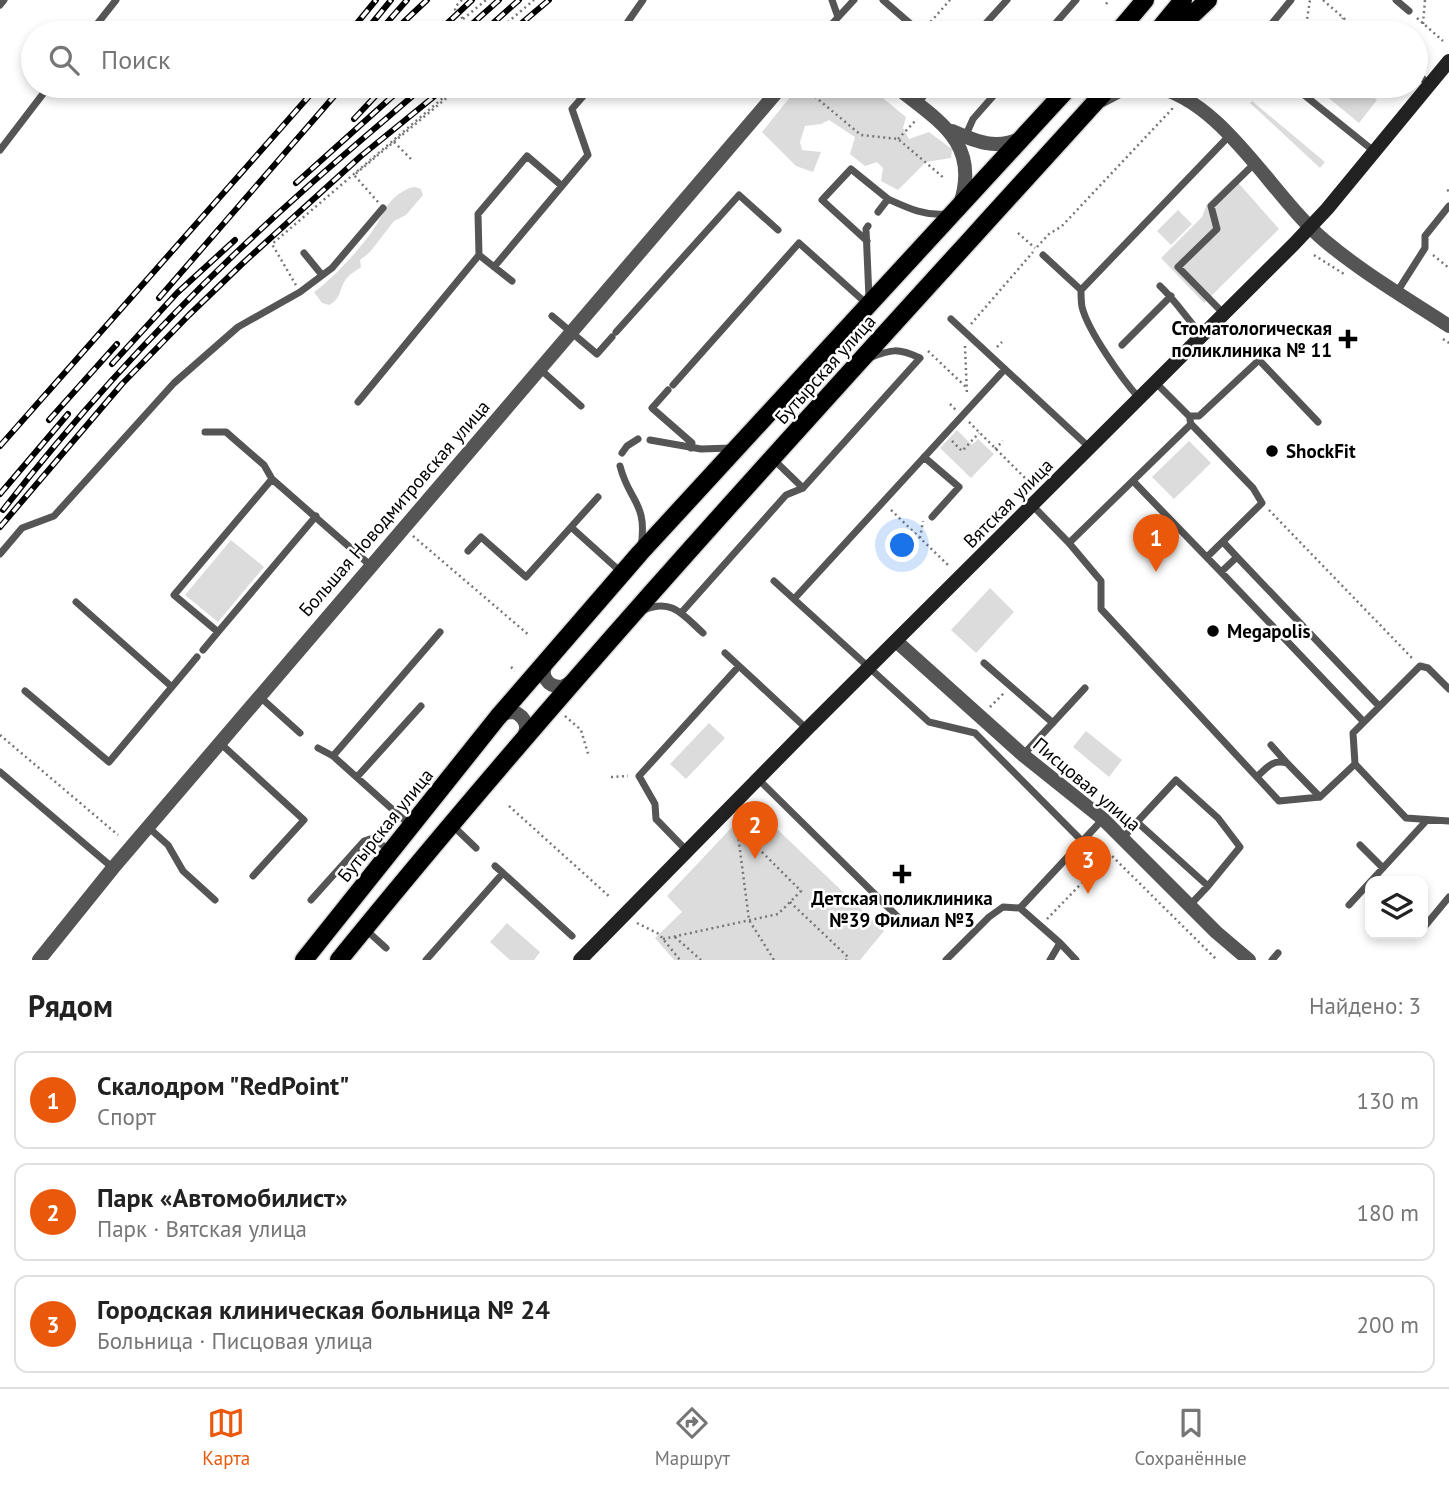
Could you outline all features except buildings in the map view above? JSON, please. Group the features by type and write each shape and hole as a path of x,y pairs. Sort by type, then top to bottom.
{"main road":[{"path":"1118,21 1129,0"},
{"path":"1127,21 1145,0"},
{"path":"1166,21 1183,0"},
{"path":"1190,21 1208,0"},
{"name":"Бутырская улица","path":"304,960 498,717 622,573 1059,98"},
{"name":"Бутырская улица","path":"339,960 450,824 572,682 1100,98"}],"street":[{"path":"1189,21 1201,0"},
{"name":"Вятская улица","path":"1428,87 1449,61"},
{"name":"Большая Новодмитровская улица","path":"39,960 113,868 370,565 772,98"},
{"path":"910,98 949,129 979,143 1011,143 1023,137"},
{"path":"1094,104 1106,98"},
{"path":"1191,98 1325,241 1449,327"},
{"name":"Вятская улица","path":"580,960 758,778 1091,449 1310,227 1419,98"},
{"path":"949,129 959,143 966,170 965,188 956,211"},
{"name":"Писцовая улица","path":"896,641 1023,755 1103,819 1244,959"},
{"path":"547,660 543,670 551,685 562,687 572,682"},
{"path":"498,717 508,712 519,714 527,729 523,739"}],"lane":[{"path":"0,5 4,0"},
{"path":"99,21 116,0"},
{"path":"628,21 643,0"},
{"path":"832,0 838,17"},
{"path":"834,21 854,0"},
{"path":"883,0 907,21"},
{"path":"989,21 1007,0"},
{"path":"1058,21 1076,0"},
{"path":"1274,21 1291,0"},
{"path":"1396,0 1409,11"},
{"path":"0,150 40,98"},
{"path":"494,267 588,155 572,109 582,98"},
{"path":"921,107 925,98"},
{"path":"965,137 973,119 991,98"},
{"path":"1308,98 1375,152"},
{"path":"1140,398 1129,386 1088,323 1081,305 1081,290 1229,136"},
{"path":"358,402 479,255 478,214 527,156 562,186"},
{"path":"1224,314 1178,267 1217,229 1211,206 1254,164"},
{"path":"867,241 822,200 851,169 888,198 931,216 956,211"},
{"path":"552,316 597,354 739,195 778,230"},
{"path":"878,212 888,198"},
{"path":"1397,292 1425,248 1425,236 1449,206"},
{"path":"0,554 22,528 54,516 174,383 238,327 300,292 332,268 383,208"},
{"path":"868,226 868,304"},
{"path":"691,447 692,443 652,408 799,243 868,304"},
{"path":"304,253 322,275"},
{"path":"479,255 512,282"},
{"path":"1043,255 1081,290"},
{"path":"1160,286 1178,304 1187,320 1203,335"},
{"path":"1122,345 1171,296"},
{"path":"951,319 1091,449"},
{"path":"681,613 741,551 786,495 803,488 920,358 901,350 887,351 859,363"},
{"path":"1069,543 1133,481 1190,420 1199,416 1259,360 1318,422"},
{"path":"540,369 581,406"},
{"path":"794,599 1005,369"},
{"path":"1156,383 1253,488 1262,503 1207,557"},
{"path":"205,432 226,432 264,465 272,479 370,565"},
{"path":"622,453 638,439"},
{"path":"650,440 691,447 739,447"},
{"path":"924,457 959,487 932,517"},
{"path":"772,458 803,488"},
{"path":"620,466 623,478 642,510 644,529 640,553"},
{"path":"218,632 174,595 272,479"},
{"path":"1133,481 1363,721"},
{"path":"468,551 481,537 526,577 598,497"},
{"path":"1033,506 1101,580 1101,609 1279,800 1320,797 1355,764"},
{"path":"25,691 108,762 316,516"},
{"path":"571,527 622,573"},
{"path":"1223,542 1379,706"},
{"path":"1221,572 1237,557"},
{"path":"774,581 929,722 975,733 1083,842"},
{"path":"76,603 172,687"},
{"path":"630,617 654,606 664,605 681,613 703,633"},
{"path":"333,756 440,632"},
{"path":"725,653 807,729"},
{"path":"984,663 1053,723"},
{"path":"687,851 656,819 656,804 639,776 739,666"},
{"path":"1449,689 1428,668 1420,666 1353,733 1355,764 1406,818 1449,821"},
{"path":"1023,755 1085,688"},
{"path":"259,696 300,733"},
{"path":"357,777 421,706"},
{"path":"219,743 304,820 253,876"},
{"path":"1271,745 1320,797"},
{"path":"318,748 333,756 411,826"},
{"path":"1259,775 1270,764 1280,761 1287,763"},
{"path":"0,772 113,868"},
{"path":"758,778 905,925"},
{"path":"1123,838 1176,780 1218,818 1240,847 1190,906"},
{"path":"1020,908 1103,819"},
{"path":"1349,905 1427,820"},
{"path":"1137,822 1208,886"},
{"path":"450,824 476,848"},
{"path":"148,827 168,845 183,871 215,900"},
{"path":"311,900 364,841 373,838 391,852"},
{"path":"1360,845 1383,867"},
{"path":"495,866 572,936"},
{"path":"426,960 503,873"},
{"path":"1428,922 1449,897"},
{"path":"946,960 989,917 1003,908 1020,908 1076,960"},
{"path":"364,928 386,948"},
{"path":"1050,960 1060,943"}],"path":[{"path":"462,0 455,10 463,19 486,0"},
{"path":"509,21 534,0"},
{"path":"932,21 950,0"},
{"path":"1307,21 1310,0"},
{"path":"1323,0 1347,21"},
{"path":"1423,21 1425,0"},
{"path":"1409,11 1420,21"},
{"path":"1428,28 1443,41"},
{"path":"383,208 354,175 445,98"},
{"path":"300,292 272,244 445,98"},
{"path":"816,98 861,135 898,139 944,178"},
{"path":"968,409 965,331 1049,234 1062,226 1172,109 1172,101 1175,98"},
{"path":"898,139 921,107"},
{"path":"394,142 413,161"},
{"path":"1018,233 1043,255"},
{"path":"1425,248 1449,268"},
{"path":"925,348 966,387"},
{"path":"950,404 1031,484"},
{"path":"949,439 962,451 979,433"},
{"path":"995,449 1003,441"},
{"path":"882,502 948,565"},
{"path":"1262,503 1420,666"},
{"path":"920,538 923,518 932,517"},
{"path":"409,533 530,636"},
{"path":"511,667 515,671"},
{"path":"985,712 1010,686"},
{"path":"565,716 581,730 589,757"},
{"path":"0,735 118,835"},
{"path":"611,777 639,776"},
{"path":"509,806 611,898"},
{"path":"663,939 675,937 749,920 778,914 801,891 736,825 749,920 774,960"},
{"path":"1039,926 1110,854 1216,960"},
{"path":"790,902 848,957 846,960"},
{"path":"637,923 659,934 680,960"},
{"path":"675,937 701,960"}],"shaded area":[{"path":"789,98 883,98 906,117 903,128 909,139 929,132 952,149 951,158 926,162 898,190 881,181 883,168 877,162 865,166 850,154 855,137 829,120 805,126 800,142 802,150 821,152 813,172 796,166 762,132"},
{"path":"1329,98 1377,100 1359,123"},
{"path":"1252,101 1325,162 1320,168 1250,103"},
{"path":"1234,178 1279,229 1204,303 1161,258 1202,217 1207,204"},
{"path":"415,187 421,189 423,195 406,215 394,221 370,252 360,260 361,267 344,281 336,300 329,305 322,303 314,292 357,251 392,200"},
{"path":"1178,210 1192,224 1171,245 1157,231"},
{"path":"957,430 972,445 978,439 994,454 971,478 940,448"},
{"path":"1189,441 1211,463 1174,499 1152,477"},
{"path":"231,540 264,567 218,622 185,595"},
{"path":"990,588 1014,612 976,653 951,630"},
{"path":"709,723 725,738 686,779 670,764"},
{"path":"1086,731 1122,760 1109,777 1073,747"},
{"path":"750,808 756,809 884,931 860,960 674,960 655,938 682,912 667,896"},
{"path":"507,923 540,952 534,960 510,960 490,942"}],"railway":[{"path":"359,21 376,0"},
{"path":"374,21 391,0"},
{"path":"389,21 407,0"},
{"path":"405,21 427,0"},
{"path":"450,21 472,0"},
{"path":"475,21 499,0"},
{"path":"495,21 519,0"},
{"path":"524,21 549,0"},
{"path":"0,446 307,98"},
{"path":"159,298 333,98"},
{"path":"354,119 374,98"},
{"path":"296,183 391,98"},
{"path":"3,510 109,384 184,304 263,227 410,98"},
{"path":"0,527 122,384 189,315 361,156 432,98"},
{"path":"112,364 177,293 235,240"},
{"path":"49,420 117,344"},
{"path":"0,494 68,414"}],"place":[{"name":"Стоматологическая поликлиника № 11","path":"1348,339"},
{"name":"ShockFit","path":"1272,451"},
{"name":"Скалодром \"RedPoint\"","path":"1156,572"},
{"name":"Megapolis","path":"1213,631"},
{"name":"Парк «Автомобилист»","path":"755,859"},
{"name":"Детская поликлиника №39 Филиал №3","path":"902,874"},
{"name":"Городская клиническая больница № 24","path":"1088,894"}]}
